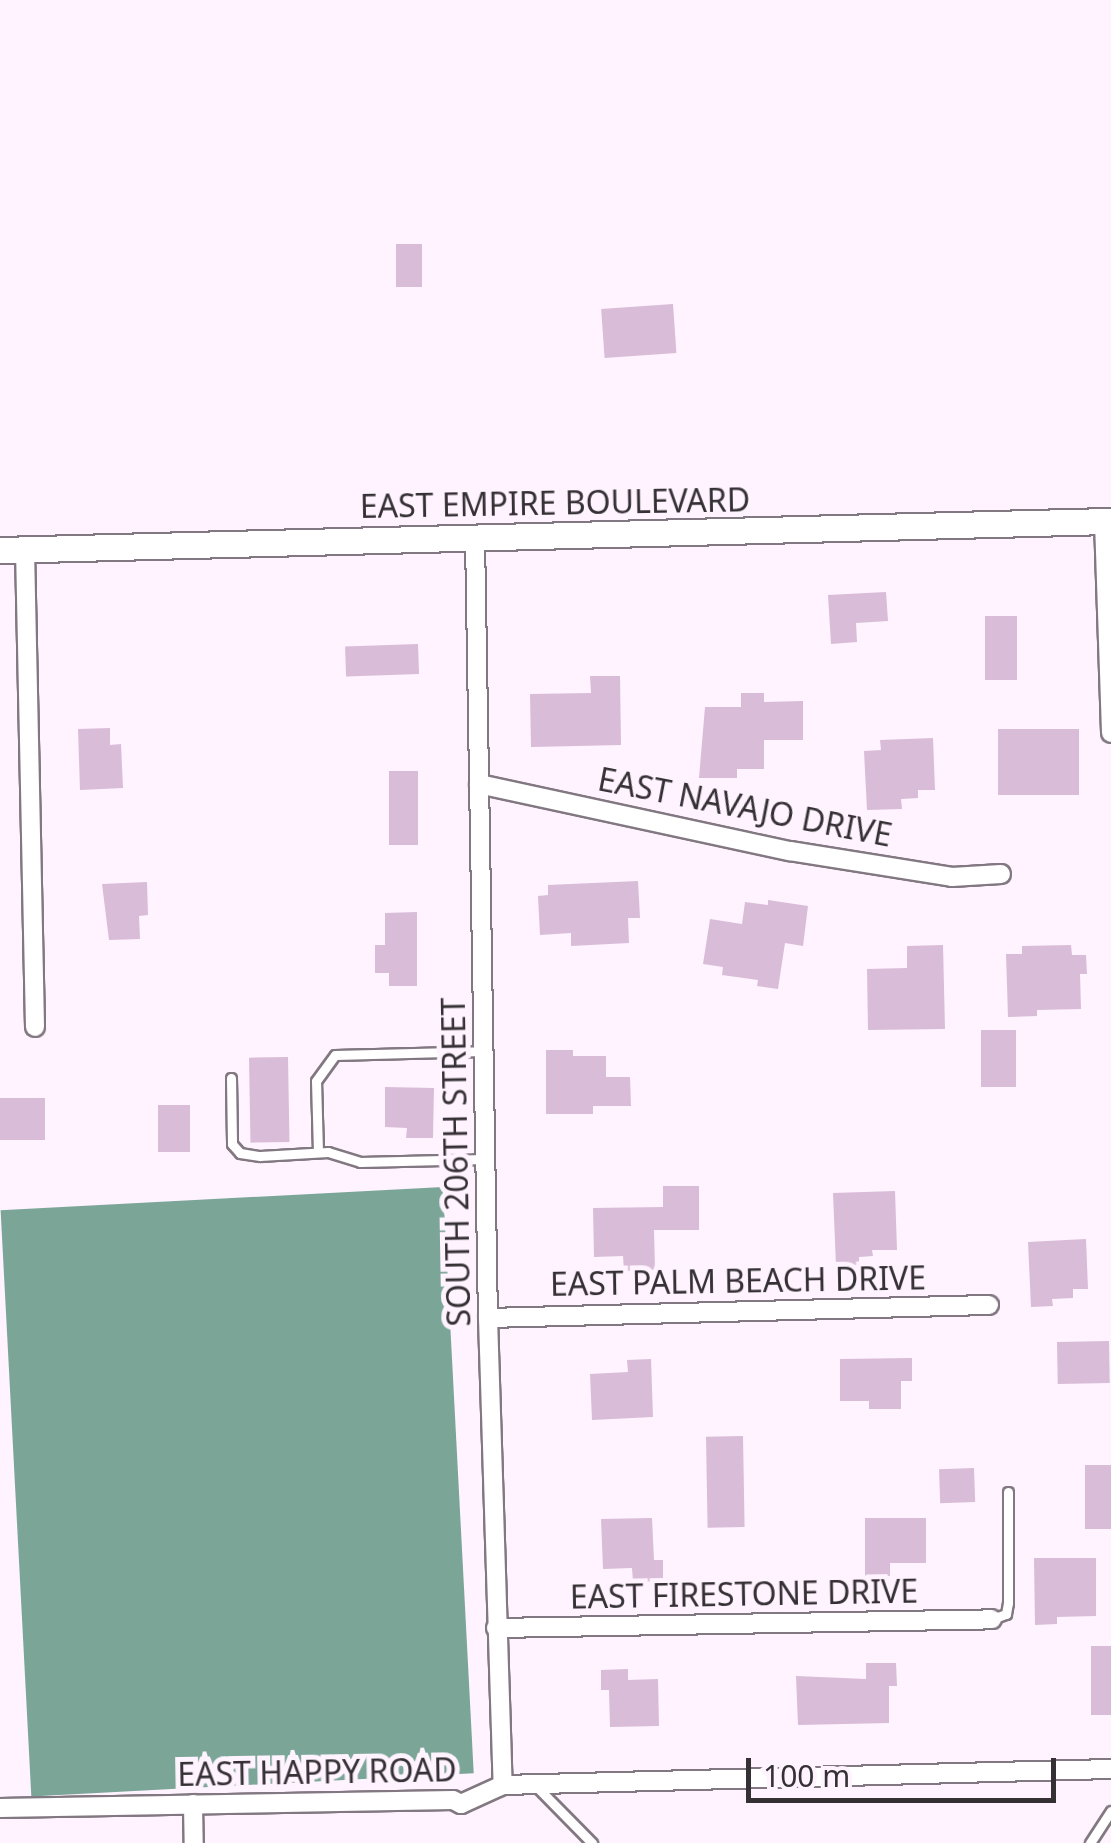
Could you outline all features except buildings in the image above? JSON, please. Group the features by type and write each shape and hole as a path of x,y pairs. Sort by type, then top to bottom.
{"main road":[{"name":"EAST EMPIRE BOULEVARD","path":"12,550 1108,521"}],"street":[{"path":"1108,521 1111,734"},
{"name":"SOUTH 206TH STREET","path":"475,537 488,1318 503,1784"},
{"path":"12,550 35,1026"},
{"name":"EAST NAVAJO DRIVE","path":"480,784 790,850 952,876 1001,874"},
{"name":"EAST PALM BEACH DRIVE","path":"488,1318 989,1306"},
{"name":"EAST FIRESTONE DRIVE","path":"496,1628 992,1619"},
{"name":"EAST HAPPY ROAD","path":"0,1808 462,1804 503,1784 1111,1770"},
{"path":"192,1804 194,1843"}],"lane":[{"path":"318,1152 316,1081 335,1055 484,1051"},
{"path":"231,1078 232,1144 240,1152 260,1156 318,1152 360,1162 485,1159"},
{"path":"992,1619 1006,1614 1008,1603 1008,1492"},
{"path":"534,1784 592,1843"},
{"path":"1090,1843 1111,1811"}],"shaded area":[{"path":"443,1187 474,1773 31,1796 1,1210"}]}
